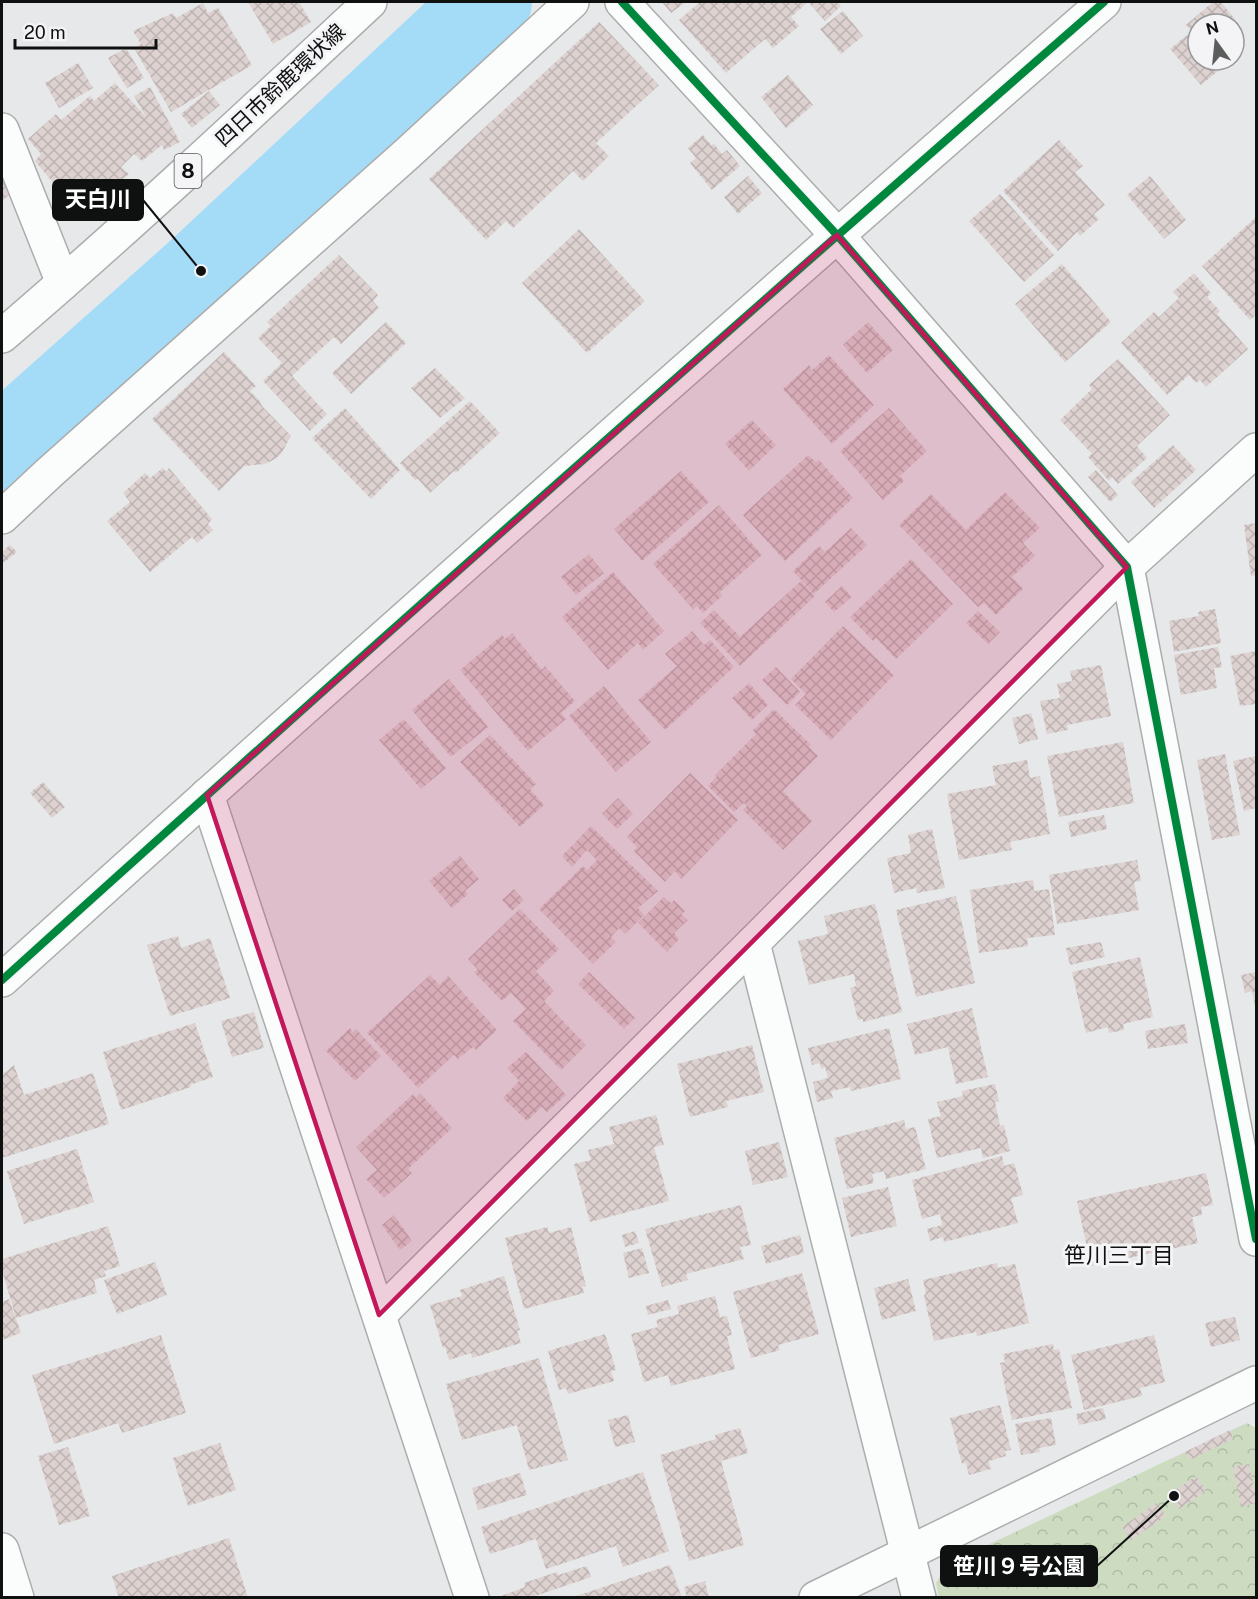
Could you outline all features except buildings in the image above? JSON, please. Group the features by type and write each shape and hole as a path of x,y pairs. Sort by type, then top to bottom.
{"street":[{"name":"四日市鈴鹿環状線","path":"2,336 220,142 370,2"},
{"path":"2,517 408,153 572,2"},
{"path":"622,2 837,235 1127,567 1257,1239"},
{"path":"2,980 837,235 1104,2"},
{"path":"2,130 63,283"},
{"path":"379,1315 1127,567 1257,450"},
{"path":"207,795 472,1598"},
{"path":"753,943 919,1598"},
{"path":"816,1598 1257,1383"},
{"path":"2,1550 17,1598"}],"highlighted area":[{"path":"837,235 1127,567 379,1315 207,795"}],"green space":[{"path":"1247,1423 1256,1428 1256,1597 939,1598 936,1583 947,1564"}],"waterway":[{"path":"2,448 201,271 489,2"}],"cycle path":[{"path":"622,2 837,235 1127,567 1256,1239"},
{"path":"2,980 551,489 1104,2"}],"place":[{"name":"天白川","path":"201,271"},
{"name":"笹川９号公園","path":"1174,1496"}],"district":[{"name":"笹川三丁目","path":"1119,1255"}]}
